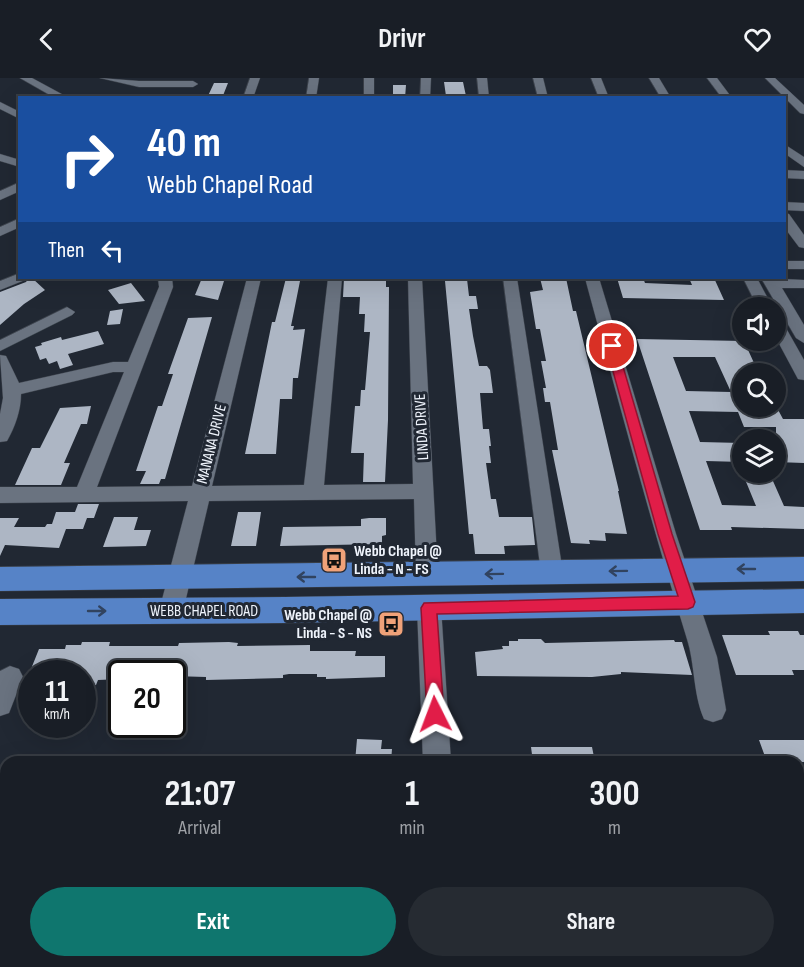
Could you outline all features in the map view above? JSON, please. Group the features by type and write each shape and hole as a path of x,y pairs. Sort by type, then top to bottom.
{"main road":[{"name":"WEBB CHAPEL ROAD","path":"0,579 427,576 804,569"},
{"path":"427,576 429,608"},
{"name":"WEBB CHAPEL ROAD","path":"0,612 429,608 804,601"}],"street":[{"path":"25,78 60,96"},
{"path":"105,78 195,81 188,96"},
{"path":"249,96 255,78"},
{"path":"311,96 314,78"},
{"path":"369,78 369,96"},
{"path":"425,96 426,78"},
{"path":"482,78 484,96"},
{"path":"538,78 542,96"},
{"path":"596,78 603,96"},
{"path":"654,78 665,96"},
{"path":"712,78 726,96"},
{"path":"770,78 804,111"},
{"path":"138,96 148,81"},
{"path":"0,105 18,115"},
{"path":"786,149 804,163"},
{"path":"0,157 18,163"},
{"path":"786,174 804,174"},
{"path":"0,196 18,187"},
{"path":"786,206 804,207"},
{"path":"786,220 804,243"},
{"path":"0,232 18,223"},
{"path":"786,243 804,243"},
{"path":"786,265 804,265"},
{"path":"0,286 18,279"},
{"path":"84,495 166,287 165,279"},
{"name":"MANANA DRIVE","path":"171,611 254,279"},
{"path":"313,492 335,279"},
{"name":"LINDA DRIVE","path":"415,279 427,576"},
{"path":"510,279 552,573"},
{"path":"592,279 677,570 705,657 713,710"},
{"path":"751,279 760,297"},
{"path":"770,281 804,284"},
{"path":"770,281 804,338"},
{"path":"0,346 67,312"},
{"path":"786,342 804,375"},
{"path":"0,360 10,375 13,390 8,418 0,436"},
{"path":"13,390 113,367 135,367"},
{"path":"0,495 425,491"},
{"path":"429,608 436,756"},
{"path":"0,704 10,678"}],"building":[{"path":"444,82 463,82 466,96 446,96"},
{"path":"214,83 228,83 223,96 208,96"},
{"path":"393,85 406,85 405,96 393,96"},
{"path":"28,279 33,279 45,290 24,304 0,325 0,292"},
{"path":"202,279 224,281 218,300 195,295"},
{"path":"286,279 298,279 300,281 291,326 294,326 293,330 305,329 298,378 293,378 292,399 280,399 276,454 245,454 272,322 275,322"},
{"path":"344,279 386,280 386,287 389,287 385,482 363,482 364,453 351,453 355,406 360,406 361,390 365,390 370,332 364,332 365,314 359,314 360,297 343,297"},
{"path":"467,279 469,296 476,296 478,309 469,309 473,336 479,366 487,366 490,370 493,393 480,393 483,429 489,429 491,446 489,446 491,463 486,463 491,499 496,499 499,517 532,517 535,545 504,546 505,554 475,554 473,534 469,534 445,281"},
{"path":"540,279 566,279 573,311 576,311 627,534 605,533 606,541 589,540 590,544 571,543 552,450 558,450 550,402 545,402 543,388 546,388 541,361 546,361 540,329 536,329 530,292 543,290"},
{"path":"617,279 643,279 645,283 692,285 689,279 714,279 724,300 623,298"},
{"path":"131,283 145,301 119,304 108,290"},
{"path":"123,309 120,324 107,325 110,311"},
{"path":"212,317 165,479 161,479 159,484 140,484 146,471 136,471 158,406 162,406 172,377 173,374 168,374 188,318"},
{"path":"98,331 104,344 68,354 73,365 60,369 57,361 49,364 46,358 40,360 35,347 61,337 62,340"},
{"path":"637,339 732,341 732,351 749,351 754,363 732,363 732,412 689,411 700,442 732,443 732,462 706,461 722,505 756,506 747,483 774,483 784,506 804,507 804,529 731,527 732,530 700,530","holes":["673,357 715,357 731,392 686,391"]},
{"path":"91,406 87,424 81,424 64,463 70,463 61,485 15,485 32,448 40,448 60,408"},
{"path":"740,417 804,419 804,463 786,462 786,429 744,427"},
{"path":"78,504 99,504 94,518 87,518 83,529 66,529 59,548 5,545 0,556 0,518 19,518 14,527 45,527 47,524 52,524 56,512 75,512"},
{"path":"238,512 261,512 256,546 231,546"},
{"path":"114,517 138,517 134,530 151,530 146,546 103,547"},
{"path":"386,518 386,535 382,536 382,544 280,546 283,527 361,526 361,519"},
{"path":"768,631 798,631 800,635 804,635 804,670 792,670 794,675 736,675 722,635 770,635"},
{"path":"518,639 541,639 545,643 674,640 682,642 692,675 621,672 621,674 592,677 477,676 475,652 503,649 502,646 509,646 509,641 518,641"},
{"path":"82,642 110,642 109,646 178,646 179,643 229,642 238,643 237,646 310,645 310,651 356,651 355,656 385,656 385,677 326,679 326,677 317,677 317,674 289,674 283,675 283,678 206,680 206,677 186,676 186,660 108,660 108,680 98,680 96,685 96,660 35,660 39,649 65,649 66,645 81,645"},
{"path":"357,739 382,740 381,749 392,749 391,756 356,756"},
{"path":"759,740 804,740 804,756 765,756"},
{"path":"531,747 592,747 594,756 532,756"}],"place":[{"name":"Webb Chapel @ Linda - N - FS","path":"334,560"},
{"name":"Webb Chapel @ Linda - S - NS","path":"391,624"}],"route":[{"path":"435,714 429,608 688,602 665,534 612,346"}]}
